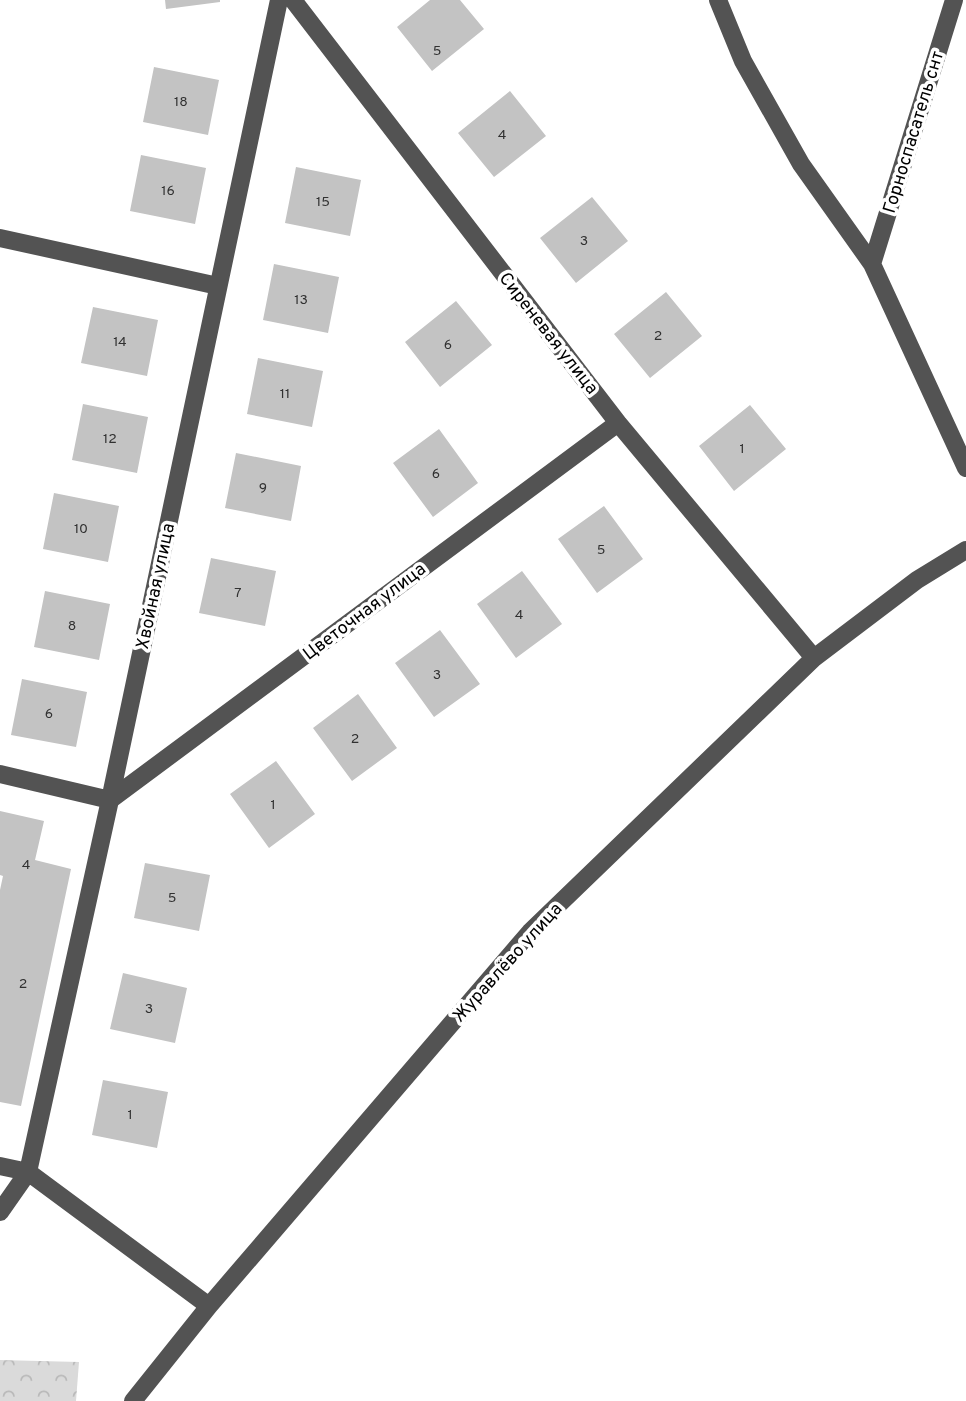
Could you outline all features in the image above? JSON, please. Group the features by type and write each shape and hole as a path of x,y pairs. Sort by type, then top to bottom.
{"street":[{"name":"Хвойная улица","path":"28,1172 110,800 279,0"},
{"name":"Сиреневая улица","path":"293,0 618,423 814,658"},
{"path":"718,0 743,61 801,164 872,264 966,468"},
{"name":"Горноспасатель снт","path":"872,264 954,0"},
{"path":"0,238 218,286"},
{"name":"Цветочная улица","path":"110,800 618,423"},
{"name":"Журавлёво улица","path":"133,1401 209,1306 530,932 814,658 917,580 966,550"},
{"path":"0,774 110,800"},
{"path":"0,1166 28,1172 209,1306"},
{"path":"0,1212 28,1172"}],"green space":[{"path":"0,1360 79,1362 76,1401 0,1401"}],"building":[{"path":"165,0 220,0 220,2 166,9"},
{"path":"430,0 460,0 484,29 432,71 397,27"},
{"path":"154,67 219,80 208,135 143,122"},
{"path":"510,91 546,136 494,177 458,133"},
{"path":"141,155 206,168 195,224 130,211"},
{"path":"296,167 361,180 350,236 285,223"},
{"path":"592,197 628,241 576,283 540,238"},
{"path":"274,264 339,277 328,333 263,320"},
{"path":"666,292 702,336 650,378 614,334"},
{"path":"456,301 492,345 440,387 405,342"},
{"path":"93,307 158,320 147,376 81,363"},
{"path":"258,358 323,371 312,427 247,414"},
{"path":"83,404 148,417 137,473 72,460"},
{"path":"750,405 786,449 734,491 699,446"},
{"path":"439,429 478,483 433,517 393,463"},
{"path":"236,453 301,466 291,521 225,508"},
{"path":"54,493 119,506 108,562 43,549"},
{"path":"604,506 643,559 597,593 558,539"},
{"path":"211,558 276,571 265,626 199,613"},
{"path":"522,571 562,624 516,658 477,604"},
{"path":"45,591 110,604 99,660 34,647"},
{"path":"440,630 480,684 434,717 395,663"},
{"path":"22,679 87,692 76,747 11,735"},
{"path":"358,694 397,748 352,781 313,728"},
{"path":"276,761 315,814 269,848 230,794"},
{"path":"0,811 44,821 35,860 71,869 21,1106 0,1102 0,890 3,876 0,875"},
{"path":"145,863 210,875 199,931 134,918"},
{"path":"123,973 187,988 175,1043 110,1029"},
{"path":"103,1080 168,1092 157,1148 92,1135"}]}
